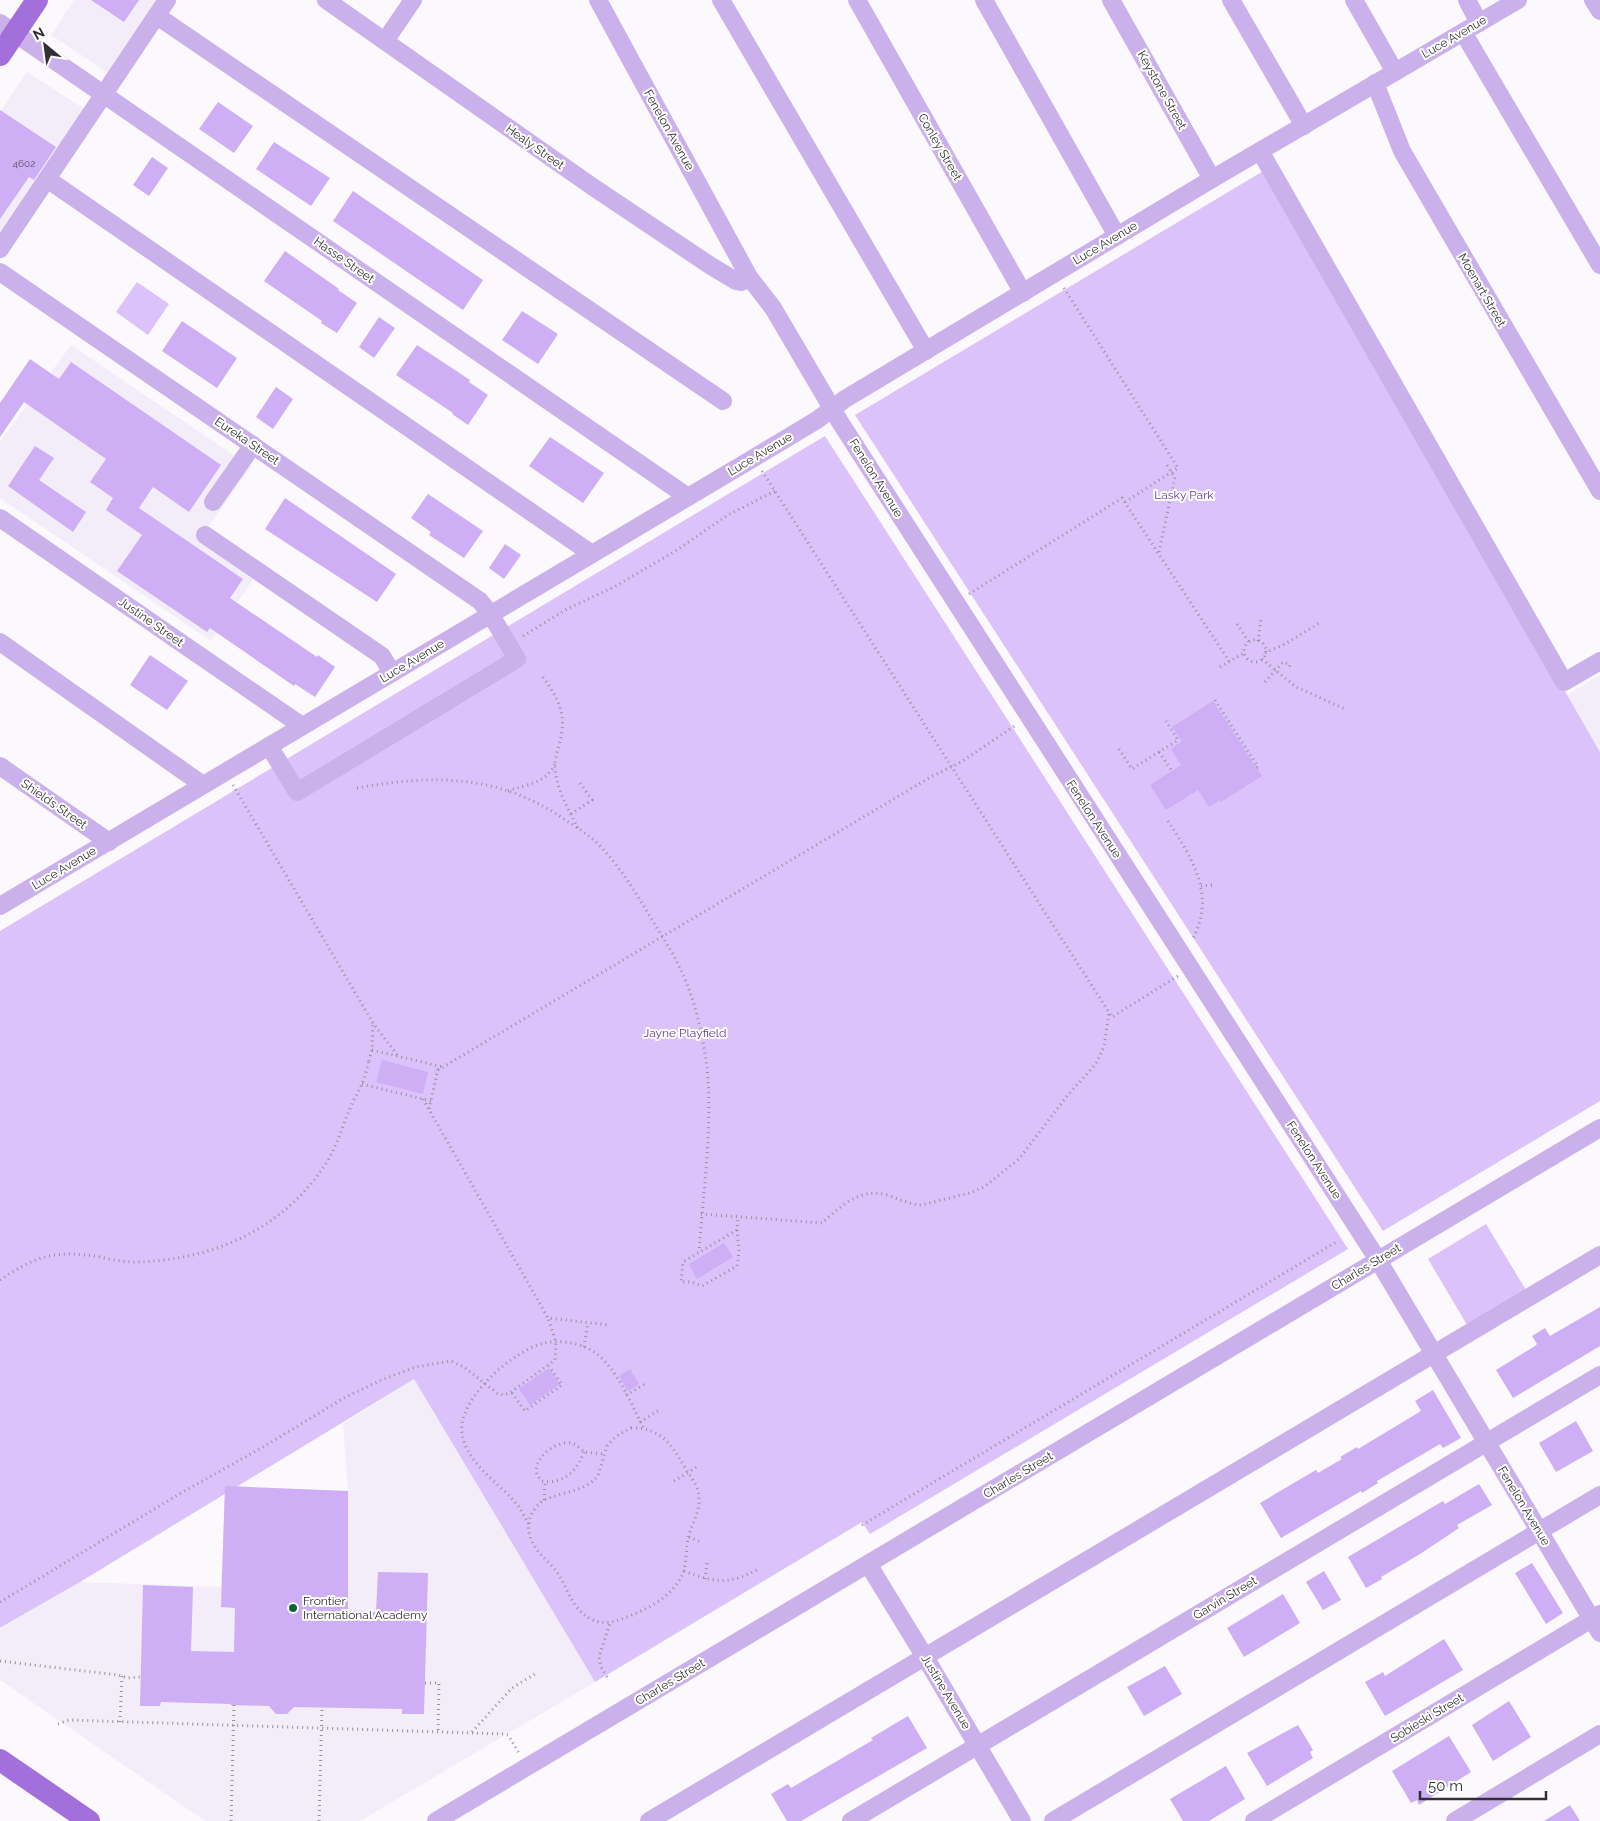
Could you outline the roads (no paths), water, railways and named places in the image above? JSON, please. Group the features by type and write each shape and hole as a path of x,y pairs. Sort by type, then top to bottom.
{"main road":[{"path":"0,55 7,28 37,0"},
{"path":"0,1760 89,1821"}],"street":[{"path":"0,249 167,0"},
{"name":"Healy Street","path":"326,0 593,187 722,274 739,282 750,277"},
{"path":"385,41 413,0"},
{"name":"Fenelon Avenue","path":"598,0 750,277 773,308 832,409 1378,1260 1540,1531 1597,1622"},
{"path":"721,0 926,351"},
{"name":"Conley Street","path":"857,0 1023,293"},
{"path":"984,0 1117,236"},
{"name":"Keystone Street","path":"1111,0 1212,179"},
{"path":"1232,0 1304,126"},
{"path":"1354,0 1396,72"},
{"path":"1467,0 1480,23"},
{"name":"Luce Avenue","path":"4,899 109,842 817,420 926,351 1212,179 1518,0"},
{"path":"1593,0 1600,12"},
{"path":"157,16 723,401"},
{"name":"Hasse Street","path":"7,28 688,497"},
{"path":"1463,32 1600,265"},
{"name":"Moenart Street","path":"1375,83 1402,151 1600,491"},
{"path":"1260,152 1564,682 1600,661"},
{"path":"47,179 592,554"},
{"name":"Eureka Street","path":"0,272 480,601 517,659 298,792 269,746"},
{"path":"213,502 252,445"},
{"name":"Justine Street","path":"0,518 302,726"},
{"path":"205,535 382,656 392,673"},
{"path":"0,642 203,785"},
{"name":"Shields Street","path":"0,766 109,842"},
{"name":"Charles Street","path":"436,1821 1600,1128"},
{"path":"649,1821 1600,1255"},
{"name":"Garvin Street","path":"850,1821 1600,1375"},
{"path":"1053,1821 1600,1495"},
{"name":"Justine Avenue","path":"868,1564 1022,1821"},
{"name":"Sobieski Street","path":"1254,1821 1597,1622"},
{"path":"1455,1821 1600,1734"}],"place":[{"name":"Frontier International Academy","path":"293,1608"}],"park label":[{"name":"Lasky Park","path":"1184,495"},
{"name":"Jayne Playfield","path":"685,1033"}]}
